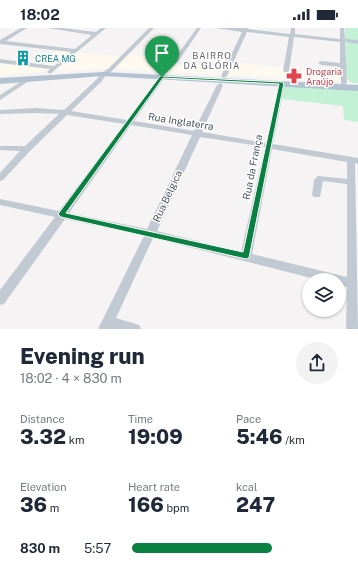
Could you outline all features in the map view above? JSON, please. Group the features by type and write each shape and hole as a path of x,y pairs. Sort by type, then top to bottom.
{"main road":[{"path":"0,77 53,70 358,83"},
{"path":"0,81 32,77 110,73 358,88"}],"street":[{"path":"0,42 25,28"},
{"path":"50,28 97,34"},
{"path":"0,61 53,70 104,28"},
{"path":"0,178 27,149 100,80 110,73 152,28"},
{"path":"176,62 199,28"},
{"path":"218,28 245,29 358,42"},
{"path":"286,71 293,28"},
{"path":"342,28 344,83"},
{"name":"Rua Bélgica","path":"106,326 245,29"},
{"path":"0,42 76,51"},
{"path":"320,63 343,65"},
{"path":"0,98 32,77"},
{"path":"0,300 162,77"},
{"name":"Rua da França","path":"246,256 282,83"},
{"name":"Rua Inglaterra","path":"0,112 27,109 128,122 354,160"},
{"path":"0,148 27,149"},
{"path":"353,329 355,284 351,182 354,160"},
{"path":"317,195 319,180 321,178 351,182"},
{"path":"0,202 150,233 355,284"},
{"path":"106,326 134,329"}],"shaded area":[{"path":"61,48 79,50 77,52 125,57 128,54 177,60 175,64 229,68 232,62 340,74 342,82 113,69 50,71 0,76 0,60 36,64"}],"green space":[{"path":"345,28 358,28 358,83 352,83 346,77"},
{"path":"285,85 358,90 358,122 344,120 343,106 282,99"}],"place":[{"name":"CREA MG","path":"23,58"},
{"name":"Drogaria Araújo","path":"294,76"}],"district":[{"name":"BAIRRO DA GLÓRIA","path":"212,60"}],"route":[{"path":"162,77 282,83 246,256 61,214 162,77"}]}
